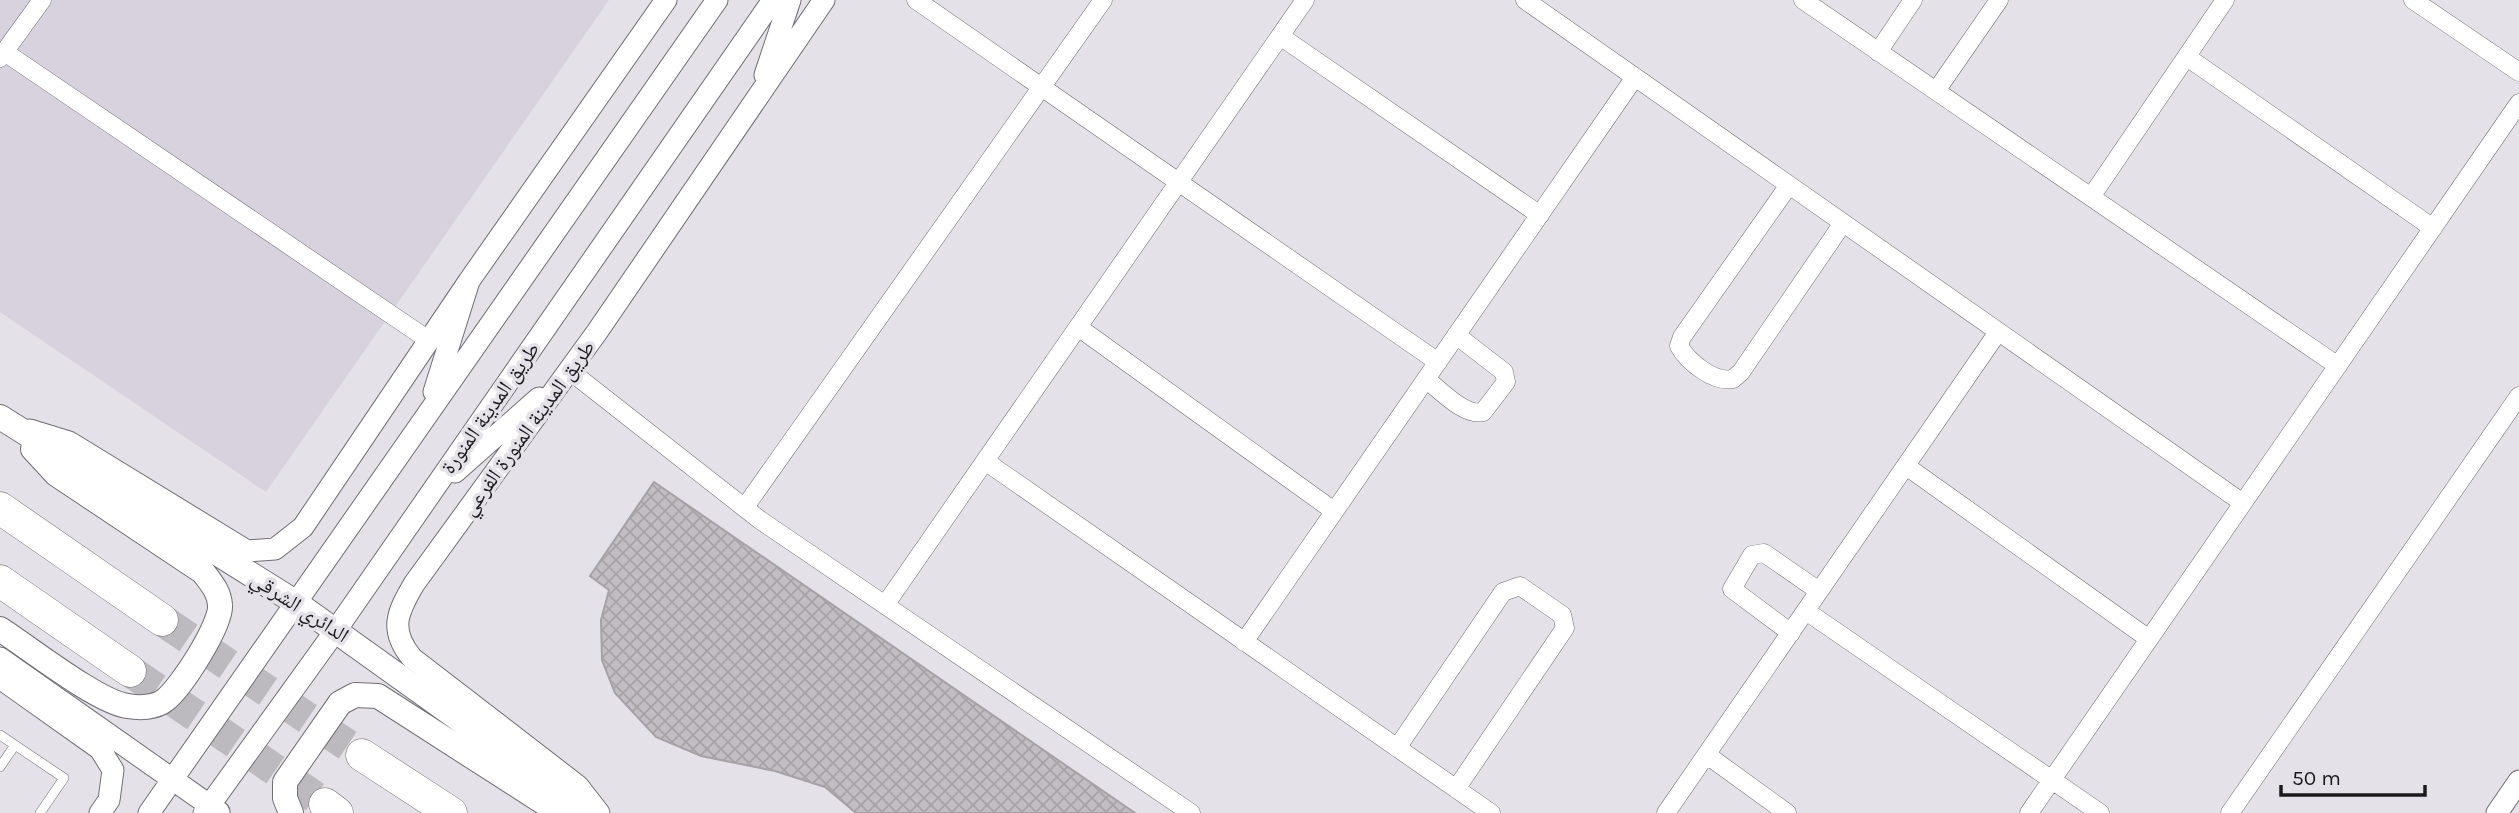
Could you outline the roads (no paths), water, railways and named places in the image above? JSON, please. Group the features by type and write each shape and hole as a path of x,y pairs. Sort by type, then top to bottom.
{"highway":[{"path":"0,508 162,620"},
{"path":"0,581 130,671"},
{"path":"362,755 451,813"}],"main road":[{"name":"الدائري الشرقي","path":"5,421 295,602 590,813"},
{"path":"0,629 98,693 125,706 147,707 165,700 214,634 220,607 217,590 203,572 56,474 5,421"},
{"path":"291,813 285,798 285,782 340,703 355,695 378,696 559,813"}],"street":[{"path":"42,0 3,56 428,339"},
{"path":"149,813 717,0"},
{"name":"طريق المدينة المنورة","path":"211,811 773,0"},
{"path":"755,104 790,0"},
{"name":"طريق المدينة المنورة الفرعي","path":"599,813 578,786 412,658 400,643 396,628 414,584 570,371 824,0"},
{"path":"916,0 1438,362"},
{"path":"745,507 1103,0"},
{"path":"885,605 1305,0"},
{"path":"1525,0 2243,503"},
{"path":"1803,0 2337,366"},
{"path":"1878,52 1913,0"},
{"path":"1936,91 1998,0"},
{"path":"2091,197 2225,0"},
{"path":"2413,0 2519,72"},
{"path":"5,421 69,442 247,551 275,549 303,527 428,339 666,3"},
{"path":"1280,36 1540,215"},
{"path":"2187,57 2433,228"},
{"path":"1244,642 1635,77"},
{"path":"2029,813 2519,103"},
{"path":"1789,185 1682,337 1679,346 1684,355 1716,378 1733,379 1741,372 1843,223"},
{"path":"428,414 469,281"},
{"path":"1078,327 1334,511"},
{"path":"1666,813 1998,332"},
{"path":"1426,379 1468,410 1478,414 1483,412 1506,382 1504,372 1456,335"},
{"path":"430,494 570,371 745,507 1191,813"},
{"path":"2230,813 2519,396"},
{"path":"985,461 1491,813"},
{"path":"1906,466 2150,639"},
{"path":"1791,633 1732,589 1752,555 1764,553 1819,591"},
{"path":"1397,748 1503,592 1520,586 1562,615 1565,628 1456,789"},
{"path":"1806,611 2100,813"},
{"path":"0,658 211,811"},
{"path":"0,678 100,749 113,771 109,800 100,813"},
{"path":"1707,755 1787,813"},
{"path":"2497,813 2519,781"}],"lane":[{"path":"0,735 64,778 40,813"},
{"path":"0,767 15,745"}],"tunnel":[{"path":"162,620 362,755"},
{"path":"130,671 325,804"}]}
